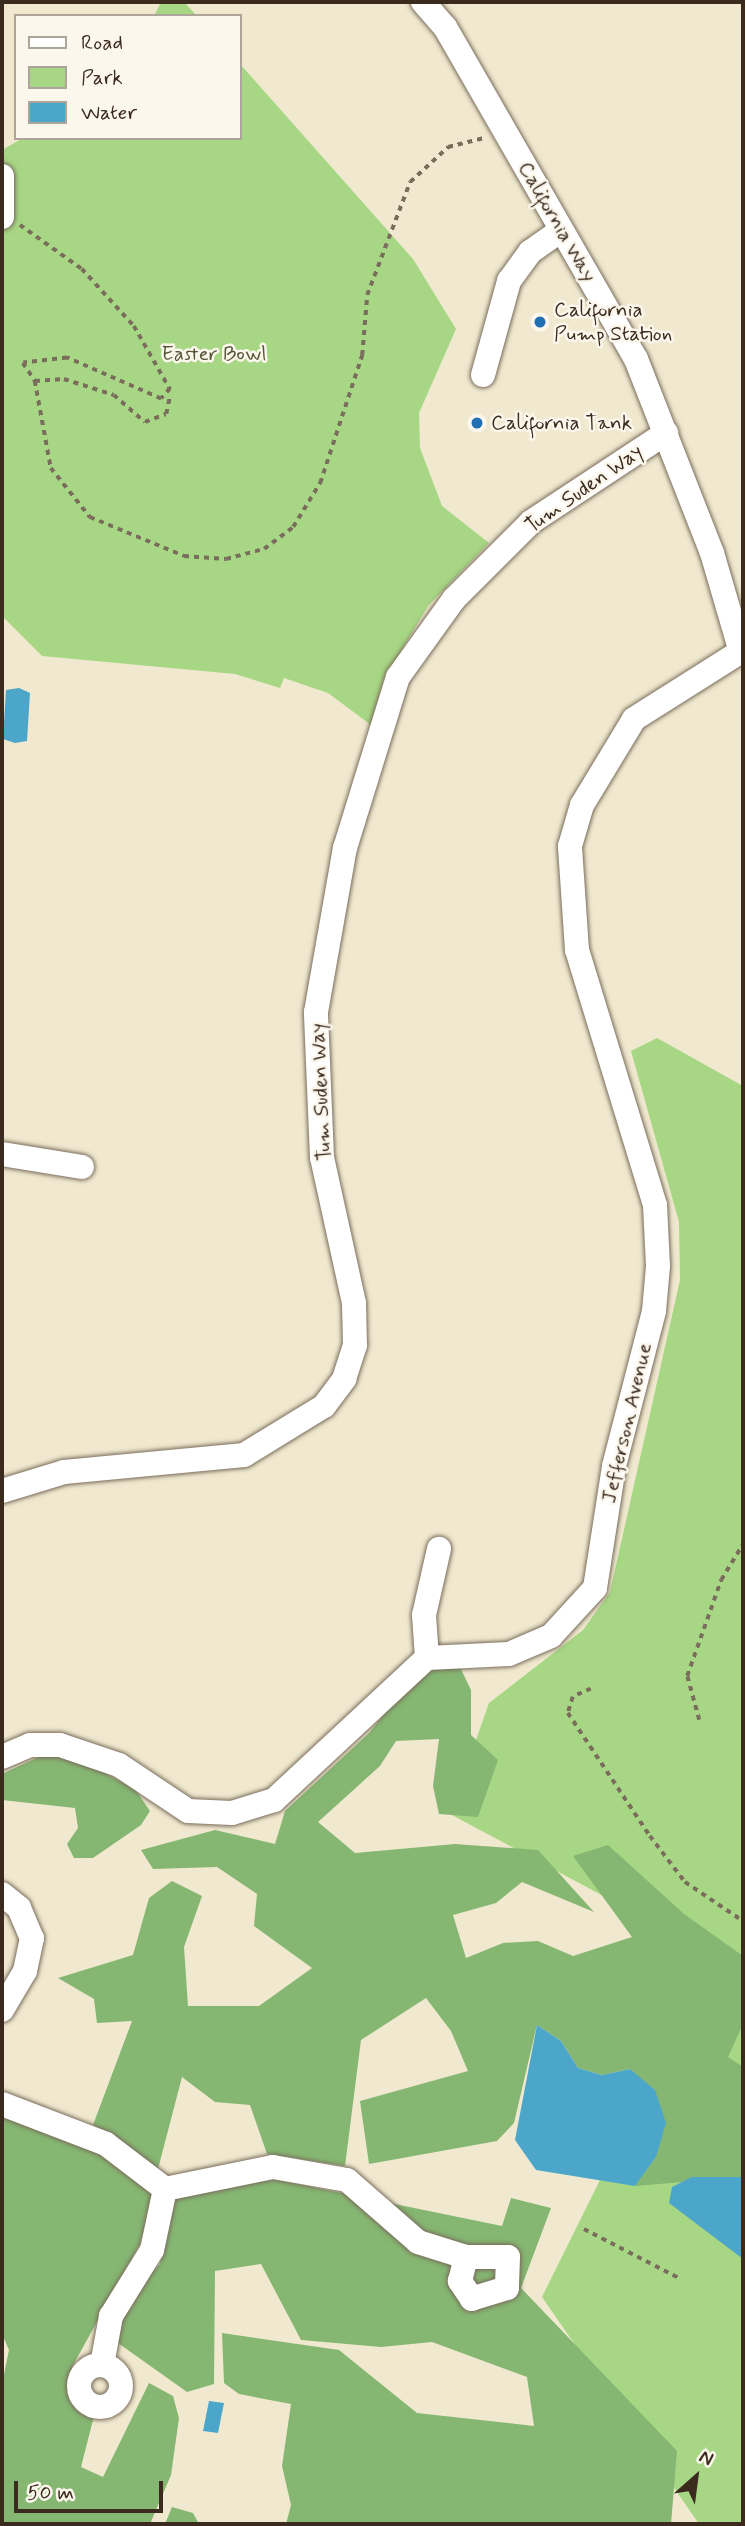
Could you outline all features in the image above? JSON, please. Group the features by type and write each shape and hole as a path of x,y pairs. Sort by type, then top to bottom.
{"street":[{"name":"California Way","path":"423,2 445,27 636,359 712,552 742,651"},
{"path":"2,176 3,214"},
{"path":"482,375 509,281 530,252 561,230"},
{"name":"Tum Suden Way","path":"2,1491 64,1472 244,1455 324,1406 344,1380 355,1345 354,1303 322,1158 316,1012 345,848 398,677 454,598 531,522 666,433"},
{"name":"Jefferson Avenue","path":"427,1658 519,1649 551,1636 595,1588 614,1466 654,1311 658,1266 655,1205 577,950 570,846 594,782 634,719 742,651"},
{"path":"2,1154 82,1167"},
{"path":"2,1757 30,1745 60,1745 118,1765 188,1811 232,1813 274,1800 427,1658 424,1615 439,1549"},
{"path":"2,1894 19,1908 32,1938 25,1971 2,2010"},
{"path":"2,2104 106,2144 165,2189 273,2167 347,2180 418,2242 466,2257"},
{"path":"102,2365 111,2316 152,2249 165,2189"}],"path":[{"path":"170,389 161,399 67,358 23,363 36,381 51,468 90,517 184,556 226,559 264,549 292,527 320,484 362,355 367,295 410,183 448,147 505,130"},
{"path":"3,214 91,279 134,326 170,389 166,414 157,423 145,422 114,396 64,379 36,381"},
{"path":"699,1720 687,1676 721,1580 743,1544"},
{"path":"591,1689 573,1697 568,1713 649,1836 685,1882 743,1921"},
{"path":"584,2229 681,2279"}],"green space":[{"path":"161,2 184,2 195,14 155,14"},
{"name":"Easter Bowl","path":"242,66 413,259 456,329 419,413 420,448 442,506 489,543 428,606 395,661 371,725 328,693 284,678 280,688 235,674 42,656 2,616 2,150 20,140 242,140"},
{"path":"657,1038 743,1086 743,2524 699,2524 542,2297 712,1954 450,1814 489,1703 583,1630 610,1592 680,1280 679,1222 631,1051"},
{"path":"456,1659 471,1690 471,1735 498,1760 478,1817 439,1814 433,1786 439,1739 396,1741 380,1766 318,1822 355,1853 455,1844 538,1850 594,1912 522,1882 496,1903 453,1915 466,1958 503,1943 538,1941 573,1956 632,1937 573,1856 608,1845 684,1914 743,1956 743,2024 728,2057 743,2067 743,2177 635,2186 656,2157 630,2069 602,2075 578,2068 561,2041 537,2025 514,2123 497,2141 369,2164 360,2101 468,2071 451,2031 426,1998 361,2040 345,2166 267,2154 250,2105 215,2102 182,2077 158,2169 93,2125 132,2021 97,2023 94,1999 58,1978 133,1955 149,1898 172,1881 202,1896 184,1947 188,2006 259,2006 312,1968 254,1926 257,1894 217,1867 153,1869 141,1850 215,1830 275,1844 285,1811 369,1733 415,1676"},
{"path":"45,1754 72,1756 135,1789 150,1811 141,1825 93,1858 74,1858 67,1844 78,1828 75,1808 2,1800 2,1774"},
{"path":"2,2113 104,2152 154,2191 140,2244 72,2367 94,2416 81,2467 103,2477 149,2383 173,2396 179,2418 171,2475 150,2524 2,2524 2,2384 9,2350 2,2334"},
{"path":"268,2178 502,2226 511,2198 551,2208 521,2288 677,2451 671,2524 286,2524 291,2505 282,2466 291,2404 239,2394 224,2383 222,2333 339,2350 417,2413 534,2426 527,2377 432,2342 381,2347 301,2340 261,2264 215,2271 214,2384 187,2392 118,2343 126,2298 160,2264 171,2199"},
{"path":"172,2507 193,2513 199,2524 165,2524"}],"water":[{"path":"19,688 30,693 27,741 15,743 3,739 6,690"},
{"path":"537,2025 561,2041 578,2068 602,2075 630,2069 655,2090 666,2123 656,2157 635,2186 536,2170 515,2140"},
{"path":"692,2177 743,2177 743,2259 669,2203 672,2187"},
{"path":"209,2401 224,2403 218,2433 203,2431"}],"place":[{"name":"California Pump Station","path":"540,322"},
{"name":"California Tank","path":"477,423"}]}
